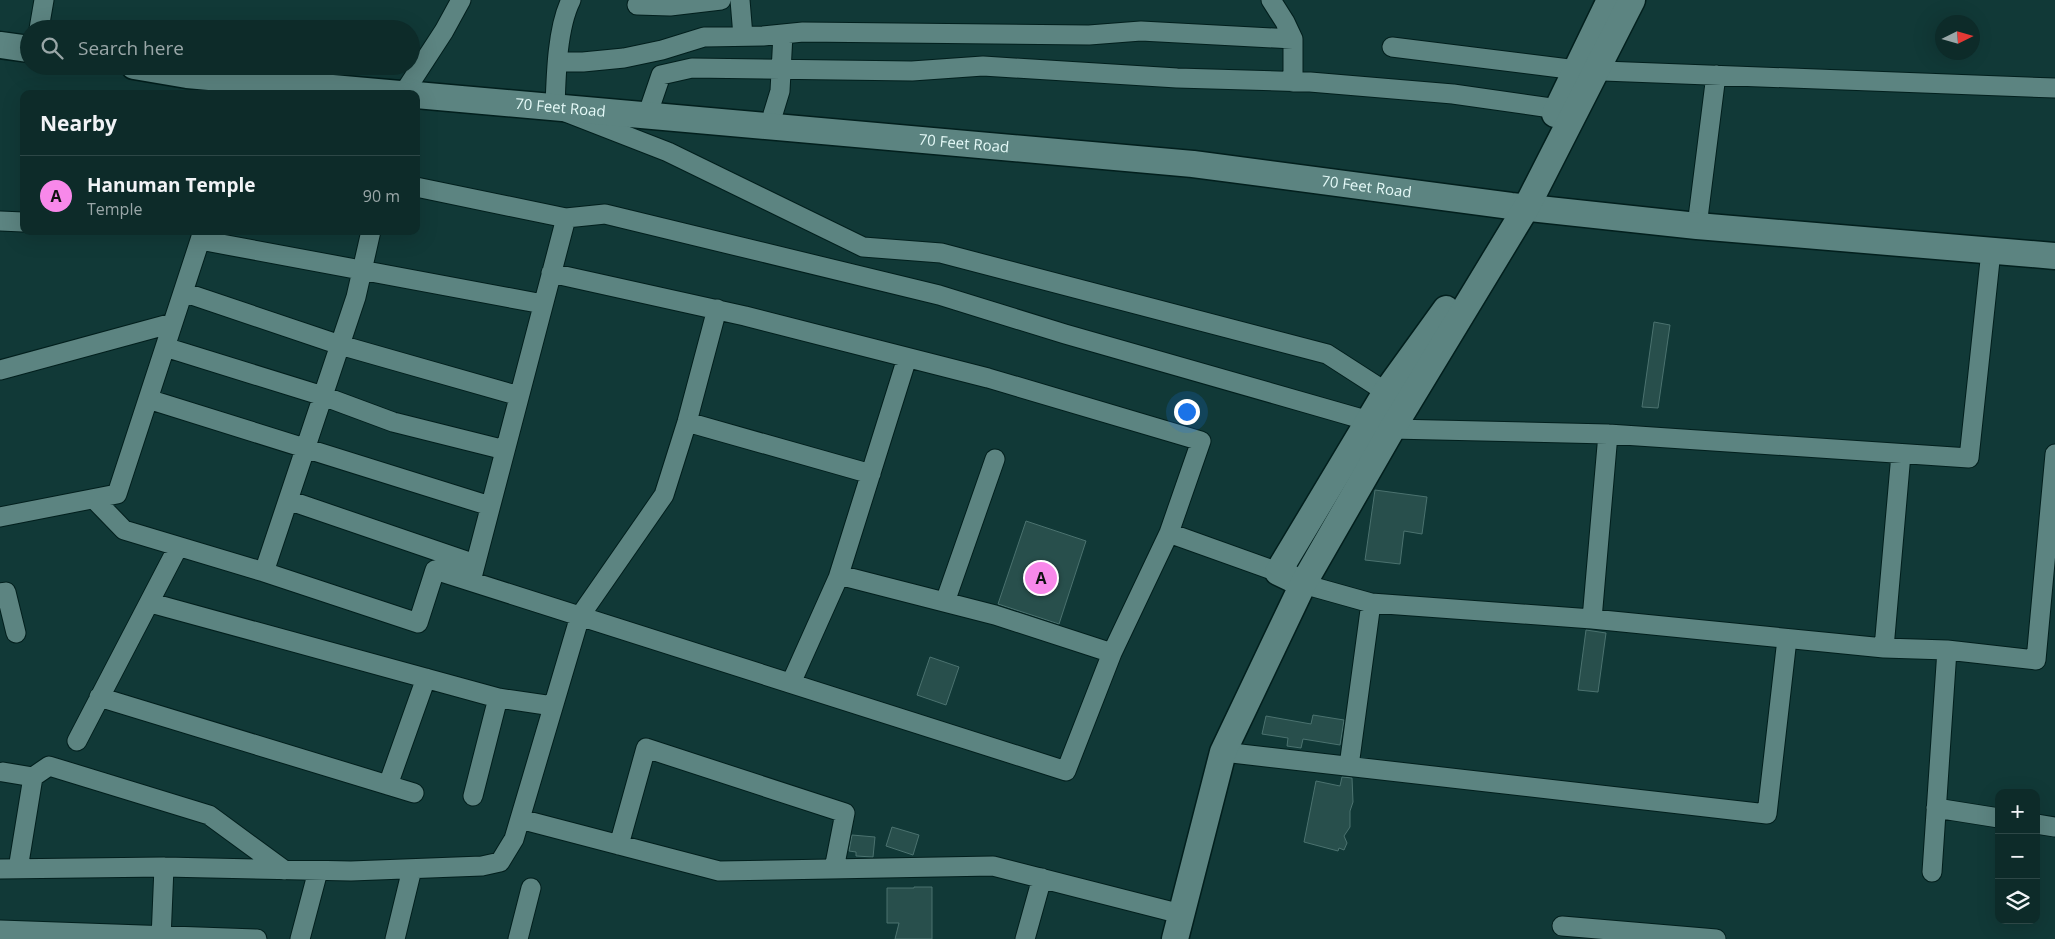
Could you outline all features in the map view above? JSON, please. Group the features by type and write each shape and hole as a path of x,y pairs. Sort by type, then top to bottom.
{"street":[{"path":"41,20 44,0"},
{"path":"420,66 444,31 461,0"},
{"path":"571,0 565,12 558,62 555,108 668,152 863,247 941,253 1327,354 1386,392"},
{"path":"637,5 670,6 721,0"},
{"path":"740,0 743,36"},
{"path":"1271,0 1285,22 1292,39 1293,82"},
{"path":"1278,572 1380,425 1519,207 1587,70 1610,0"},
{"path":"1175,939 1223,752 1380,425 1386,392 1519,207 1558,109 1587,70 1632,0"},
{"path":"558,62 583,62 624,58 662,50 704,37 803,32 1089,34 1141,31 1292,39"},
{"path":"769,127 780,91 783,34"},
{"path":"0,45 20,48"},
{"path":"1392,47 1587,70 2055,88"},
{"path":"647,116 661,75 692,68 781,71 912,71 983,66 1177,78 1293,82 1453,94 1558,109"},
{"path":"187,75 249,87 314,90"},
{"path":"404,90 414,75"},
{"path":"1697,226 1716,75"},
{"name":"70 Feet Road","path":"420,95 1193,164 1519,207 1697,226 2055,256"},
{"path":"420,188 566,218 605,214 939,295 1065,334 1380,425 1608,434 1969,458 1991,251"},
{"path":"473,573 566,218"},
{"path":"0,220 20,222"},
{"path":"264,572 356,297 370,235"},
{"path":"0,517 117,494 201,236 362,271 543,304"},
{"path":"288,500 580,616 1066,771 1112,652 1170,533 1201,441 988,378 717,310 551,273"},
{"path":"183,292 340,344 519,396"},
{"path":"33,777 9,869 164,867 318,871 482,866 500,862 514,839 580,616 664,495 687,422 717,310"},
{"path":"0,370 173,323"},
{"path":"165,347 323,396 393,422 505,450"},
{"path":"791,683 839,575 907,358"},
{"path":"148,399 490,506"},
{"path":"687,422 870,474"},
{"path":"1592,619 1608,434"},
{"path":"1884,648 1901,454"},
{"path":"1170,533 1278,572 1303,584 1371,603 1592,619 1884,648 1947,650 2036,660 2050,554 2055,454"},
{"path":"945,602 995,459"},
{"path":"94,499 124,530 264,572 418,623 435,570 473,573"},
{"path":"77,741 99,696 151,603 178,547"},
{"path":"839,575 995,615 1112,652"},
{"path":"0,593 6,592 16,633"},
{"path":"151,603 498,698 553,706"},
{"path":"1349,766 1371,603"},
{"path":"1223,752 1767,814 1787,639"},
{"path":"1932,872 1947,650"},
{"path":"388,785 426,678"},
{"path":"99,696 414,793"},
{"path":"473,796 498,698"},
{"path":"619,845 646,748 845,814 834,869"},
{"path":"3,772 33,777 50,766 210,815 284,870"},
{"path":"1936,808 1995,817"},
{"path":"520,819 719,871 993,866 1181,914"},
{"path":"2040,825 2055,827"},
{"path":"162,938 164,867"},
{"path":"395,939 412,869"},
{"path":"300,939 318,871"},
{"path":"1025,939 1042,878"},
{"path":"518,939 531,888"},
{"path":"1562,926 1716,939"},
{"path":"0,930 162,938 257,939"}],"building":[{"path":"1654,322 1670,325 1658,408 1642,407"},
{"path":"1375,490 1427,497 1422,534 1404,531 1400,564 1365,560"},
{"path":"1026,521 1086,541 1059,624 998,604"},
{"path":"1586,630 1606,633 1598,692 1578,690"},
{"path":"930,657 959,667 946,705 917,695"},
{"path":"1313,715 1344,720 1340,745 1303,739 1301,748 1287,746 1288,738 1262,734 1266,716 1311,724"},
{"path":"1342,777 1352,778 1353,802 1350,811 1350,827 1344,836 1347,843 1344,850 1339,848 1338,851 1304,842 1316,781 1340,786"},
{"path":"892,827 919,835 913,855 886,846"},
{"path":"852,835 875,837 873,857 856,856 856,852 849,851"},
{"path":"932,887 932,939 895,939 899,923 887,923 887,888"}],"place":[{"name":"Hanuman Temple","path":"1041,578"}]}
